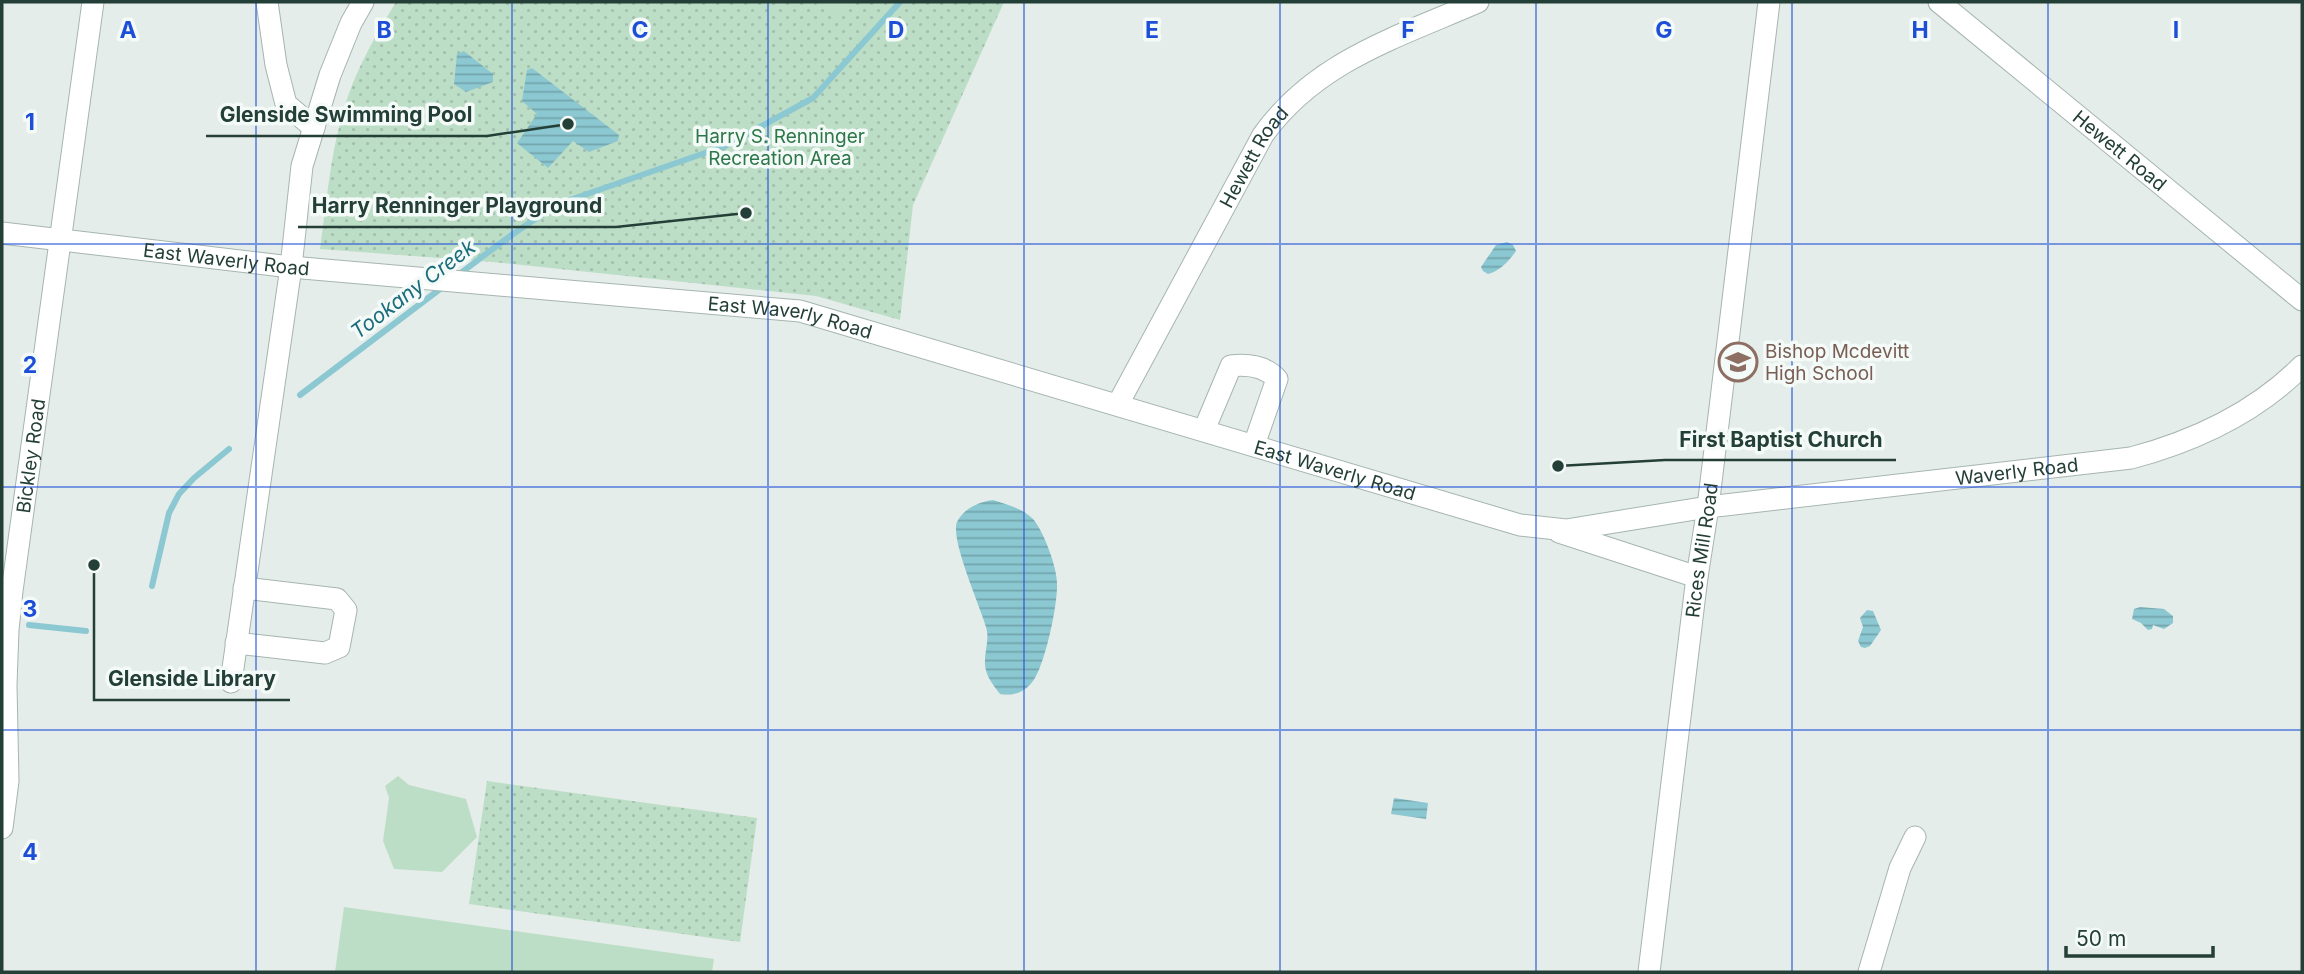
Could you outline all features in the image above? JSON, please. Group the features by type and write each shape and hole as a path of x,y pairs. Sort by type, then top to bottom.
{"street":[{"name":"Bickley Road","path":"2,828 8,631 93,2"},
{"path":"267,2 276,65 286,104 314,128"},
{"path":"231,682 302,166 330,75 351,23 363,2"},
{"name":"Hewett Road","path":"1118,404 1263,135 1275,118 1308,85 1353,56 1478,2"},
{"name":"Rices Mill Road","path":"1649,972 1769,2"},
{"name":"Hewett Road","path":"1939,2 2302,300"},
{"name":"East Waverly Road","path":"2,233 290,267 800,311 1520,525 1551,530 1697,577"},
{"path":"1204,430 1231,366 1245,364 1269,371 1277,379 1254,445"},
{"name":"Waverly Road","path":"1708,507 2131,458 2188,440 2237,416 2274,391 2302,366"},
{"name":"East Waverly Road","path":"1551,530 1708,507"},
{"path":"236,643 325,653 339,647 346,610 337,599 244,588"},
{"path":"1869,972 1900,867 1914,837"}],"green space":[{"name":"Harry S. Renninger Recreation Area","path":"396,2 1004,2 913,205 900,320 816,296 493,262 320,249 333,154 347,99 369,49"},
{"path":"813,2 851,2 841,18"},
{"path":"398,776 409,785 466,799 477,837 442,872 394,869 383,841 389,798 385,786"},
{"path":"487,781 757,818 740,942 469,904"},
{"path":"344,907 714,959 712,972 335,972"}],"water":[{"path":"464,51 493,74 493,82 466,92 454,84 457,54"},
{"path":"532,68 619,135 618,141 589,152 573,141 548,168 517,143 537,114 522,101 527,70"},
{"path":"1507,242 1513,245 1516,251 1492,273 1483,271 1481,267 1496,245"},
{"path":"993,500 1023,512 1036,523 1049,549 1057,583 1050,634 1038,673 1026,688 1009,694 1000,694 987,673 987,632 956,531 957,522 968,509"},
{"path":"2134,609 2164,609 2173,616 2173,623 2164,629 2153,625 2152,629 2148,630 2132,619"},
{"path":"1867,610 1873,611 1881,630 1870,646 1865,648 1861,647 1858,641 1863,627 1860,618"},
{"path":"1394,798 1428,803 1426,819 1391,814"}],"waterway":[{"name":"Tookany Creek","path":"458,275 524,226 567,201 725,146 813,98 900,2"},
{"name":"Tookany Creek","path":"300,395 444,286"},
{"name":"Tookany Creek","path":"152,586 169,513 179,494 229,449"},
{"name":"Tookany Creek","path":"29,625 86,631"}],"place":[{"name":"Glenside Swimming Pool","path":"568,124"},
{"name":"Harry Renninger Playground","path":"746,213"},
{"name":"Bishop Mcdevitt High School","path":"1738,362"},
{"name":"First Baptist Church","path":"1558,466"},
{"name":"Glenside Library","path":"94,565"}]}
